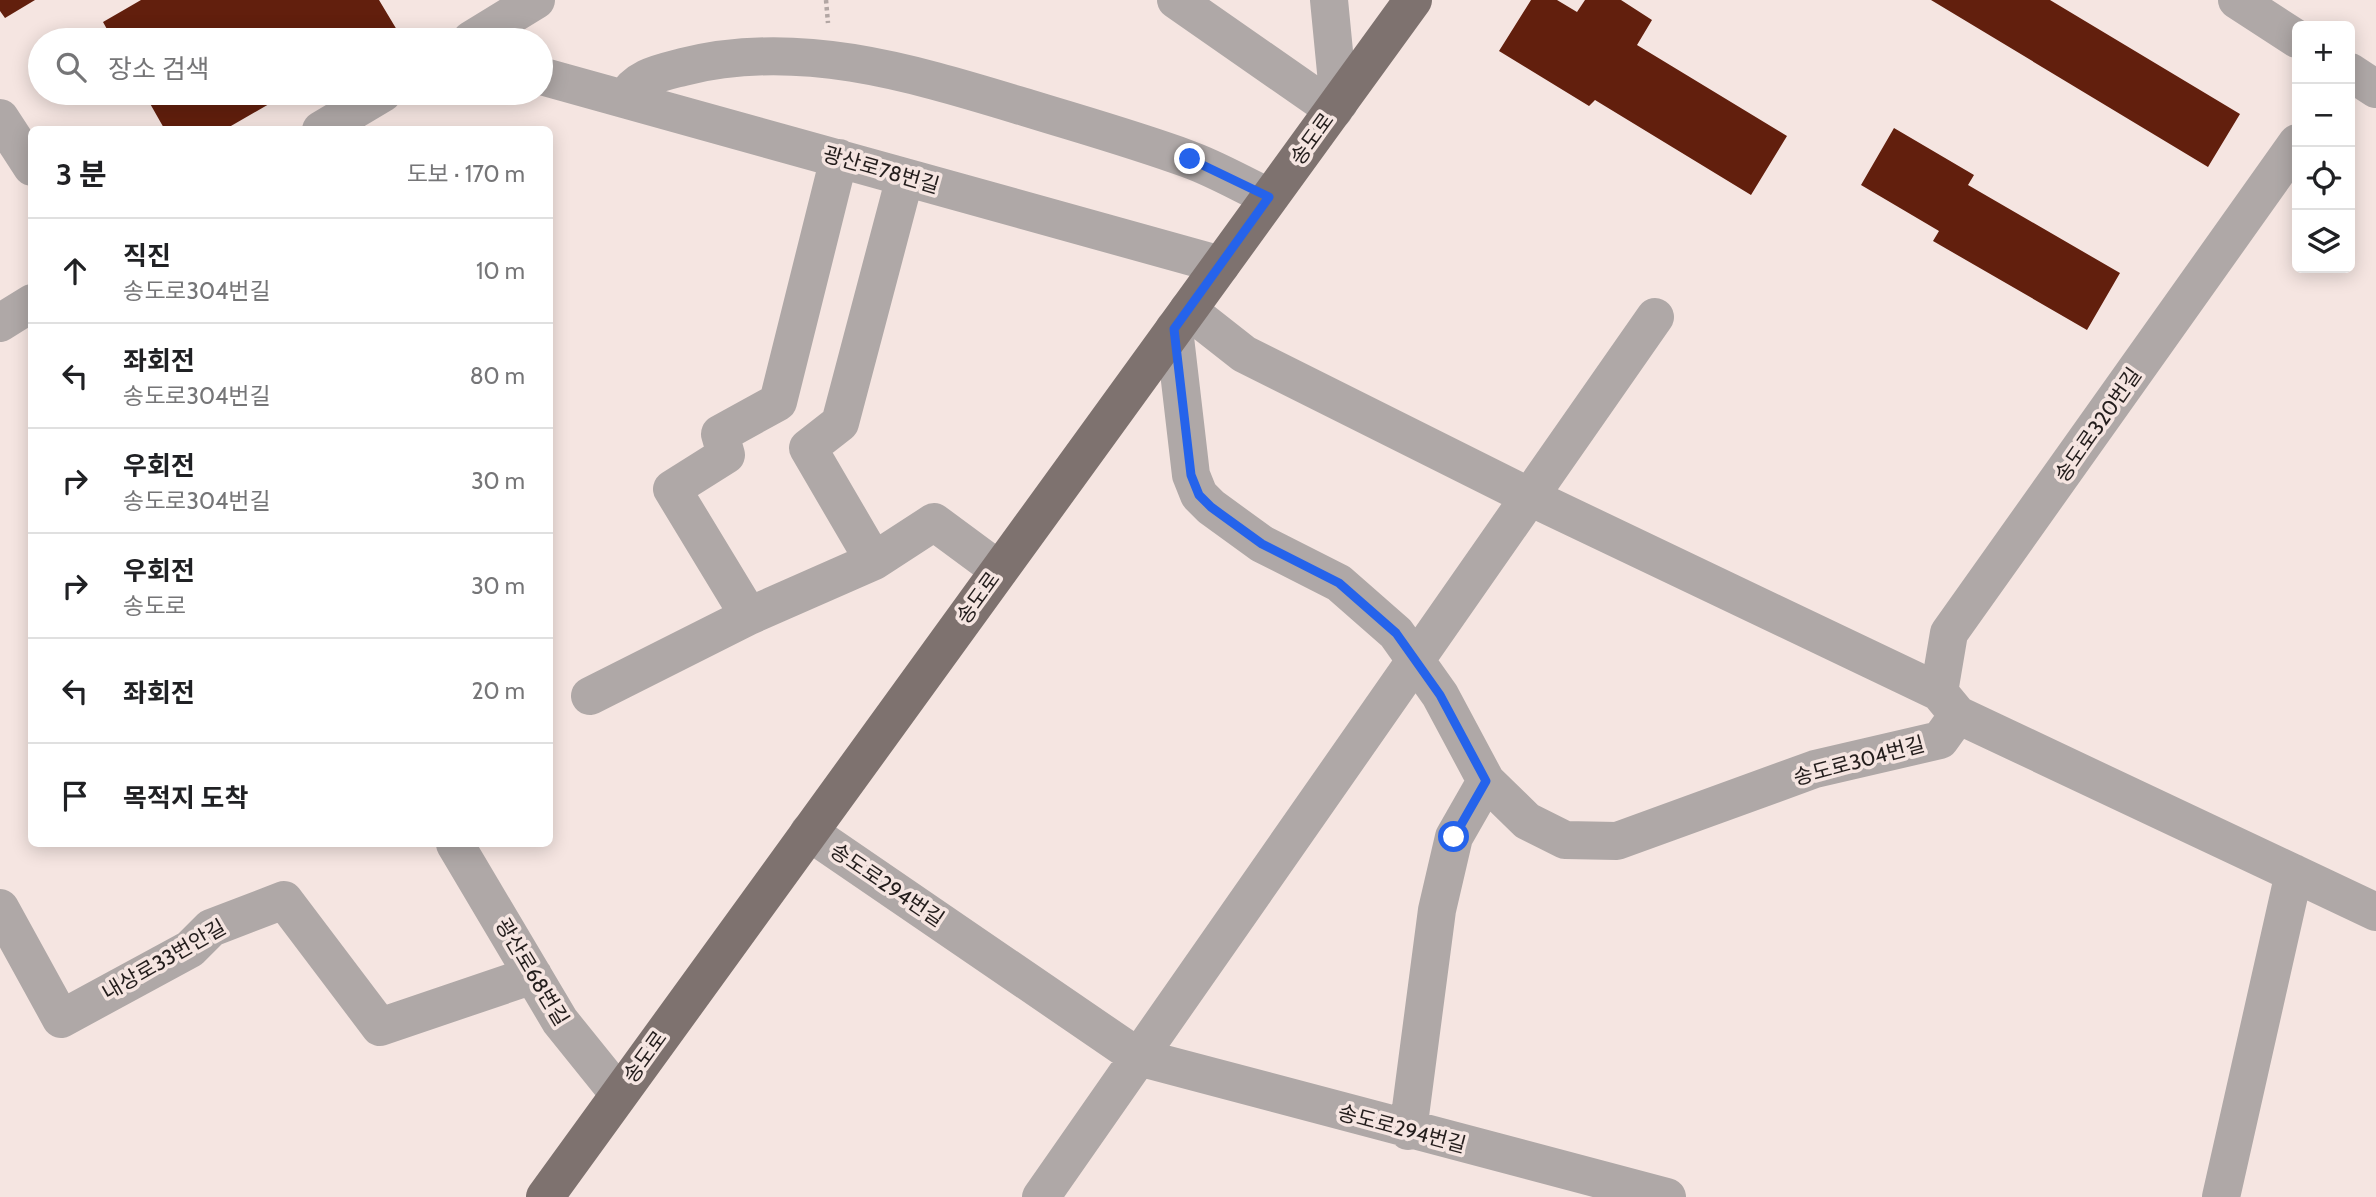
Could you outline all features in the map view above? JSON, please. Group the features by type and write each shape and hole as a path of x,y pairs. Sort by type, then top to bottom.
{"main road":[{"name":"송도로","path":"559,1192 618,1093 1413,0"}],"street":[{"path":"492,26 536,0"},
{"path":"1176,0 1336,106"},
{"path":"1329,0 1336,106"},
{"path":"2237,0 2292,35"},
{"path":"625,99 630,90 652,75 704,62 774,55 829,59 893,70 1107,132 1190,159 1269,197"},
{"path":"2355,75 2376,89"},
{"name":"광산로78번길","path":"553,79 1221,265"},
{"path":"328,126 363,105"},
{"path":"0,118 28,161"},
{"name":"송도로320번길","path":"1948,704 1949,633 2294,147"},
{"path":"749,616 672,489 726,455 720,434 778,402 839,158"},
{"path":"874,561 808,448 840,423 905,177"},
{"path":"0,323 28,306"},
{"path":"1041,1197 1655,317"},
{"path":"1181,320 1244,355 1530,497 2376,912"},
{"name":"송도로304번길","path":"1181,320 1191,475 1199,495 1262,544 1339,583 1396,633 1440,695 1486,781 1527,821 1565,840 1617,841 1815,769 1940,740 1948,704"},
{"path":"590,696 749,616 874,561 934,522 999,570"},
{"path":"1408,1131 1437,910 1454,837 1486,781"},
{"name":"송도로294번길","path":"809,832 1138,1057 1408,1131 1667,1197"},
{"name":"광산로68번길","path":"457,847 560,1021 618,1093"},
{"path":"2221,1197 2294,873"},
{"name":"내상로33번안길","path":"0,908 61,1019 190,949 211,928 284,900 380,1027 533,975"}],"building":[{"path":"0,0 35,0 5,18 0,11"},
{"path":"141,0 379,0 396,28 106,28 103,22"},
{"path":"1531,0 1557,0 1577,12 1585,0 1621,0 1652,20 1637,45 1787,136 1751,195 1595,100 1589,106 1499,51"},
{"path":"1931,0 2050,0 2240,114 2208,167"},
{"path":"151,105 267,105 231,126 163,126"},
{"path":"1894,128 1974,175 1968,185 2120,273 2087,330 1933,241 1939,231 1861,185"}],"route":[{"path":"1190,159 1269,197 1174,329 1191,475 1199,495 1211,507 1262,544 1339,583 1396,633 1440,695 1486,781 1454,837"}]}
